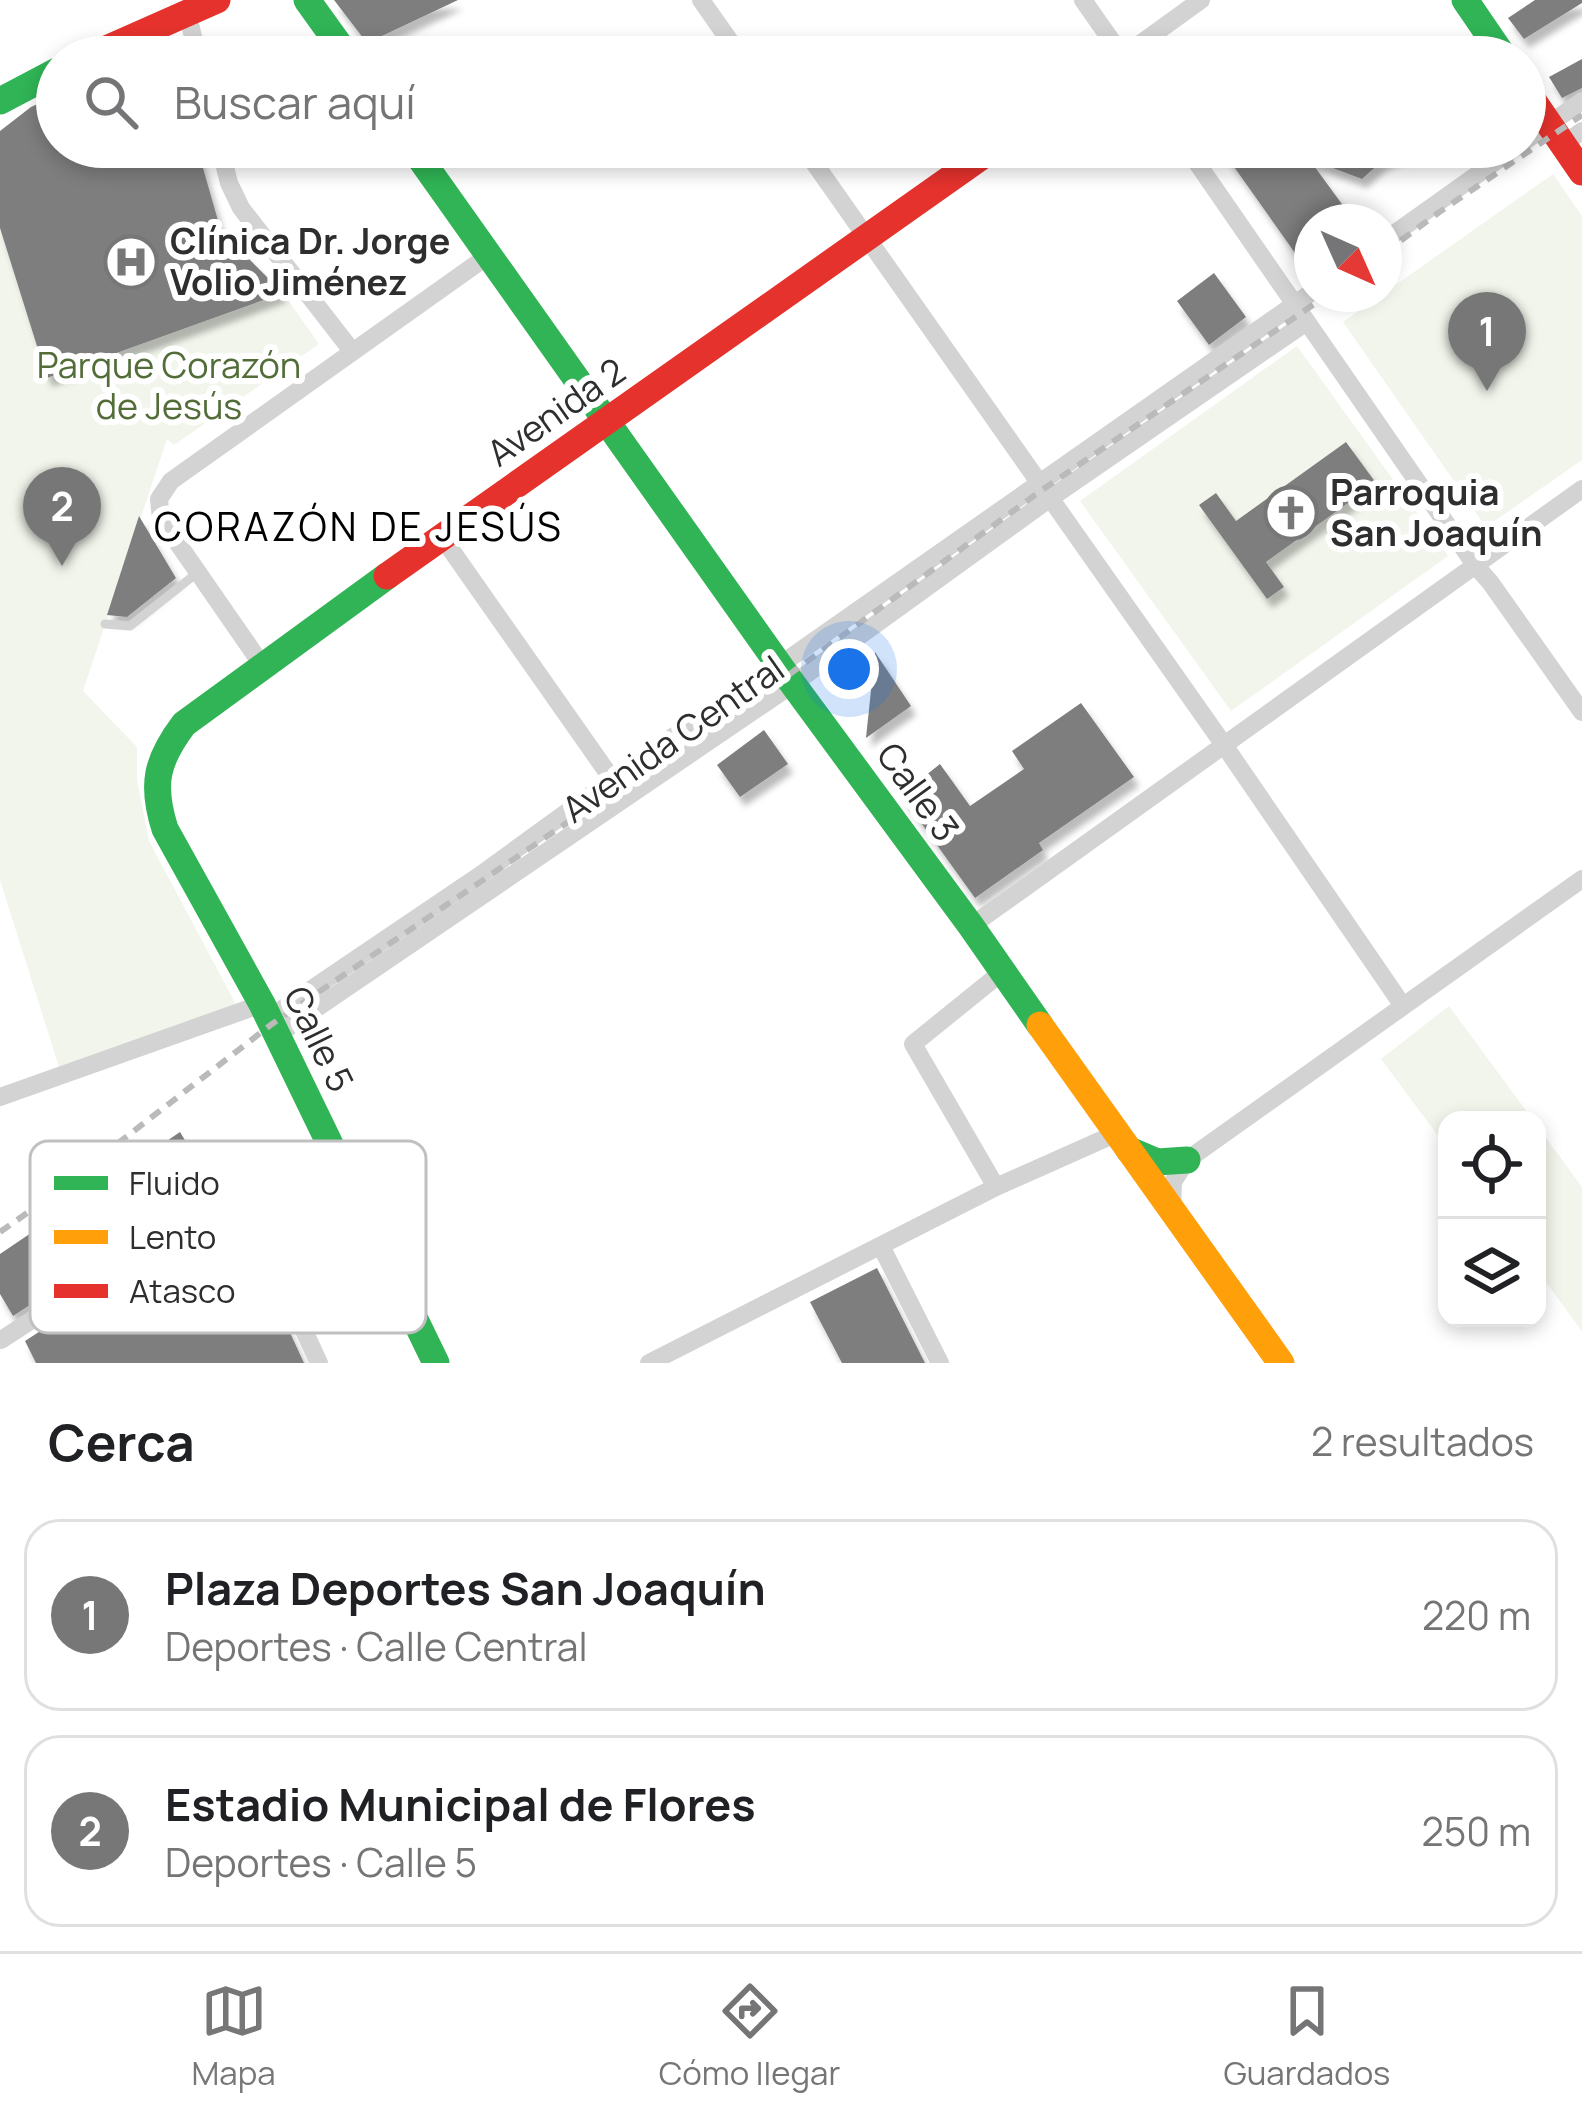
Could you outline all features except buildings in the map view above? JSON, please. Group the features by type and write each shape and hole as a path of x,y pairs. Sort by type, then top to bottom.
{"street":[{"path":"130,36 191,6 217,0"},
{"path":"308,0 333,36"},
{"path":"701,0 726,36"},
{"path":"1083,0 1108,36"},
{"path":"1151,36 1202,0"},
{"path":"1465,0 1490,36"},
{"path":"191,6 195,36"},
{"path":"0,100 36,82"},
{"path":"1582,101 1564,133 1582,172"},
{"path":"226,168 241,208 352,351"},
{"name":"Calle 3","path":"427,168 1281,1363"},
{"path":"817,168 1403,1006"},
{"name":"Avenida 2","path":"167,746 184,724 262,664 966,168"},
{"path":"1202,168 1294,285"},
{"path":"1402,228 1487,168"},
{"path":"262,664 161,519 159,499 171,481 489,255"},
{"name":"Avenida Central","path":"269,1019 624,797 1294,305"},
{"path":"1305,312 1305,323 1582,712"},
{"name":"Avenida Central","path":"1044,491 1305,323"},
{"path":"971,926 1582,489"},
{"path":"442,537 624,797"},
{"name":"Avenida Central","path":"269,1019 612,780 786,675"},
{"name":"Calle 5","path":"167,746 157,775 157,803 165,829 269,1019 329,1141"},
{"path":"649,1363 996,1187 1120,1141 1152,1162 1168,1165 1187,1160 1582,879"},
{"path":"996,1187 913,1044 1002,972"},
{"path":"0,1097 269,1019"},
{"path":"1172,1212 1173,1182 1187,1160"},
{"path":"881,1246 940,1363"},
{"path":"1,1340 30,1321"},
{"path":"305,1333 319,1363"},
{"name":"Calle 5","path":"422,1333 436,1363"}],"lane":[{"path":"104,624 130,626 197,574"}],"green space":[{"path":"1553,174 1582,216 1582,460 1486,527 1343,322 1357,312 1402,312 1402,280"},
{"name":"Parque Corazón de Jesús","path":"0,228 47,378 283,293 319,344 174,445 167,439 83,691 137,747 137,780 149,841 240,1012 59,1067 0,880"},
{"path":"1297,346 1448,556 1231,711 1080,501","holes":["1346,442 1375,483 1266,562 1200,505 1236,521"]},
{"path":"1449,1006 1526,1111 1438,1111 1438,1136 1381,1059"},
{"path":"1546,1138 1582,1187 1582,1331 1546,1282"}],"railway":[{"path":"1546,140 1582,115"},
{"path":"1402,240 1504,168"},
{"path":"121,1141 272,1024 787,676 1042,490 1303,312"},
{"path":"0,1232 30,1211"}],"traffic: fast":[{"path":"307,0 333,36"},
{"path":"1465,0 1490,36"},
{"path":"0,101 36,82"},
{"path":"427,168 1040,1025"},
{"path":"328,1141 262,1004 165,829 157,786 167,750 184,724 387,576"},
{"path":"1129,1150 1157,1162 1187,1160"},
{"path":"421,1333 436,1363"}],"traffic: slow":[{"path":"1040,1025 1281,1363"}],"traffic: jam":[{"path":"136,36 217,0"},
{"path":"1546,120 1582,172"},
{"path":"387,576 965,168"}],"place":[{"name":"Clínica Dr. Jorge Volio Jiménez","path":"131,262"},
{"name":"Plaza Deportes San Joaquín","path":"1487,391"},
{"name":"Parroquia San Joaquín","path":"1291,513"},
{"name":"Estadio Municipal de Flores","path":"62,566"}],"district":[{"name":"CORAZÓN DE JESÚS","path":"359,527"}]}
